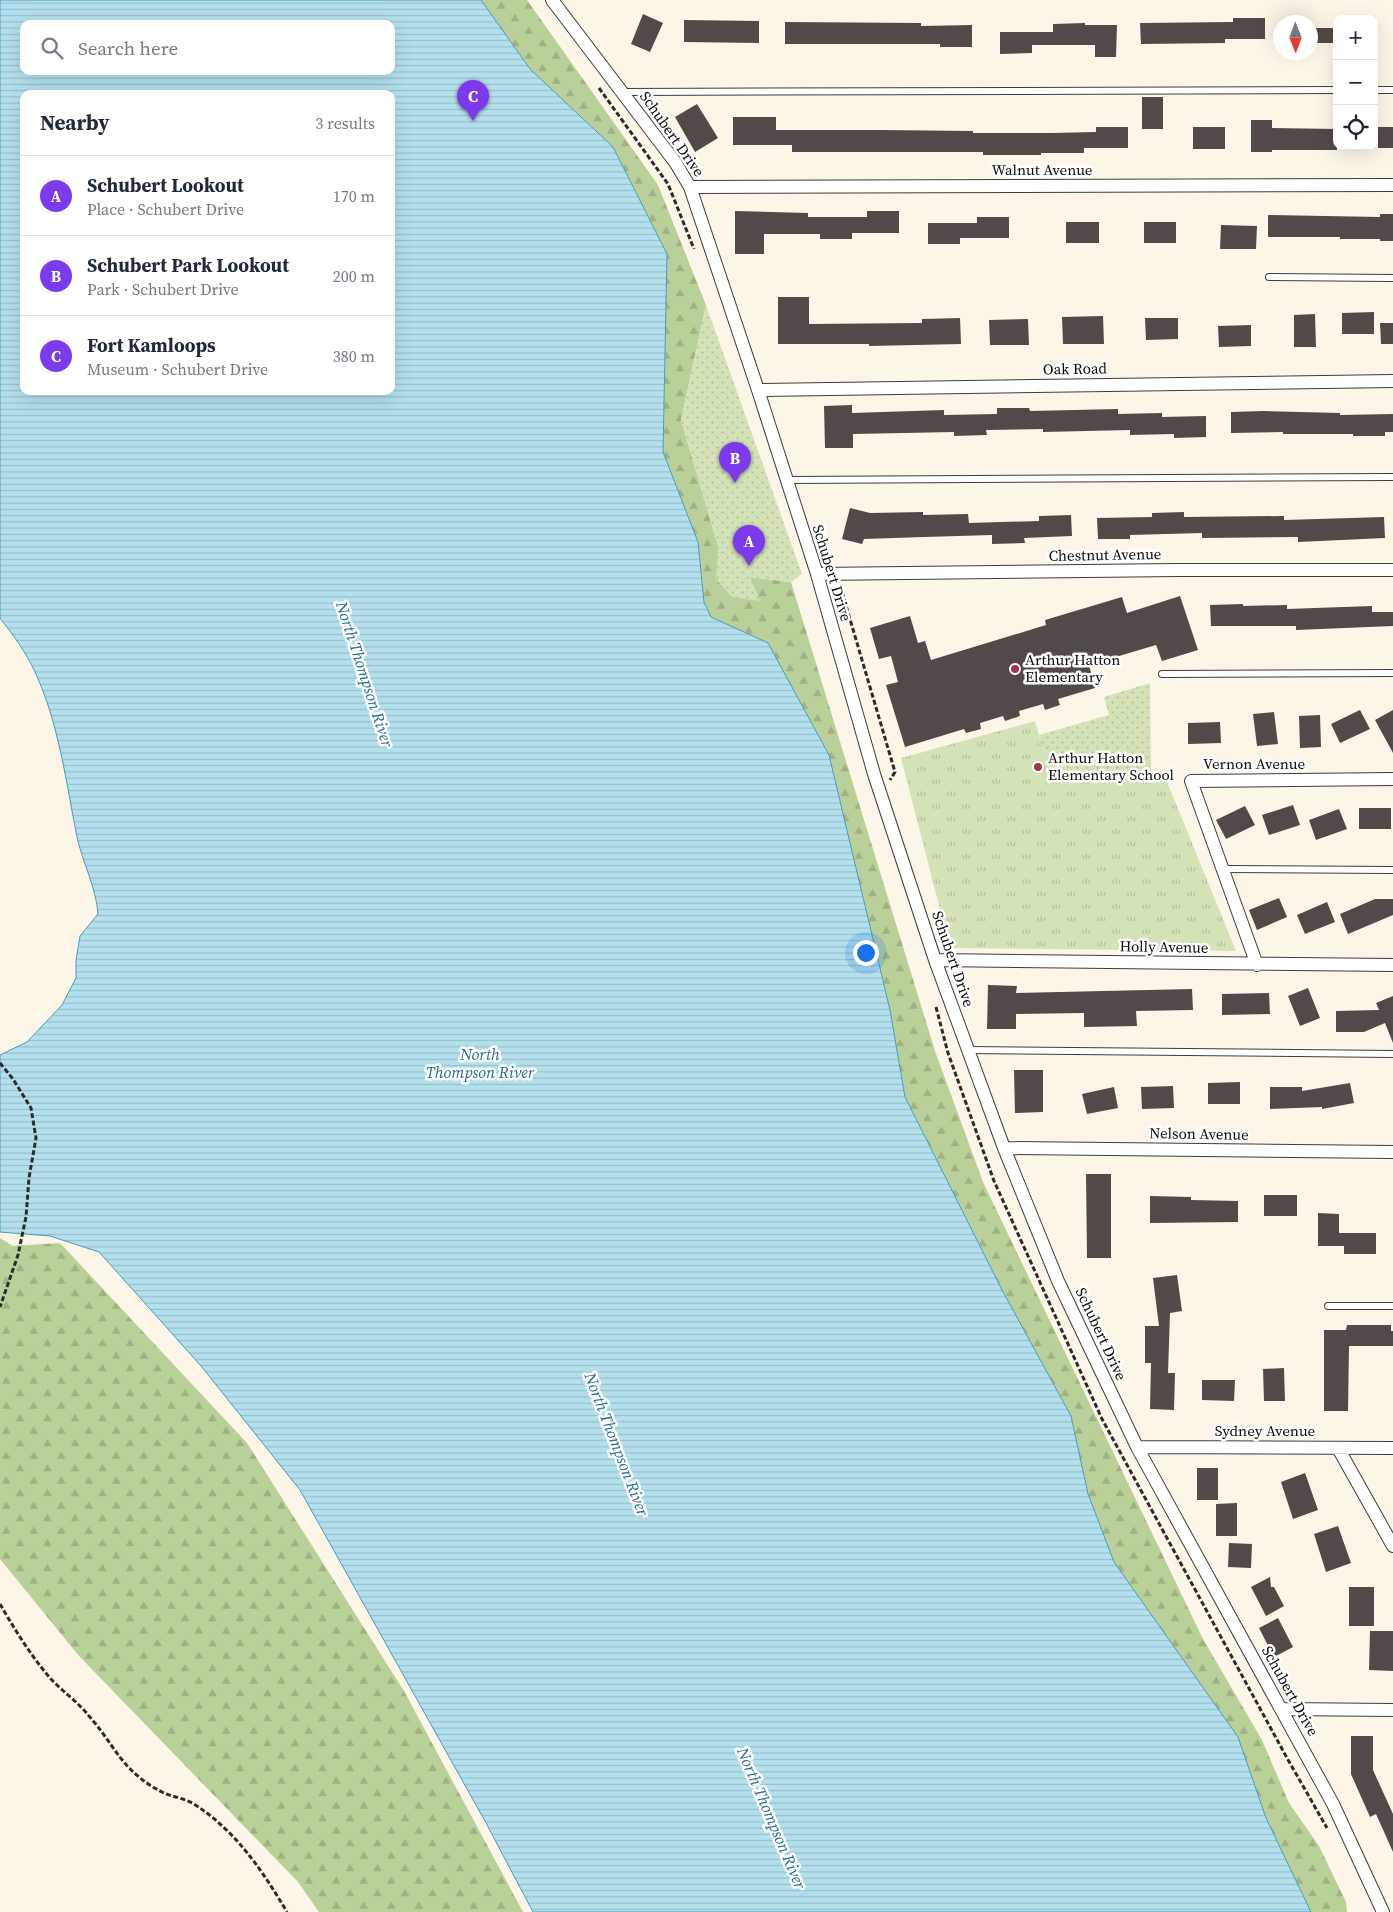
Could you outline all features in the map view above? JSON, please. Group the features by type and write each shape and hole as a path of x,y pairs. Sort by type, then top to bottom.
{"street":[{"name":"Schubert Drive","path":"552,0 675,162 690,187 758,390 816,574 874,774 935,960 1004,1148 1058,1281 1137,1447 1333,1804 1383,1912"},
{"name":"Walnut Avenue","path":"690,187 1393,186"},
{"name":"Oak Road","path":"758,390 1393,381"},
{"name":"Chestnut Avenue","path":"816,574 1393,570"},
{"name":"Vernon Avenue","path":"1257,965 1191,781 1393,779"},
{"name":"Holly Avenue","path":"935,960 1393,965"},
{"name":"Nelson Avenue","path":"1004,1148 1393,1152"},
{"name":"Sydney Avenue","path":"1137,1447 1393,1448"},
{"path":"1338,1448 1393,1546"},
{"path":"1280,1709 1393,1710"}],"lane":[{"path":"622,92 1333,90"},
{"path":"1378,90 1393,90"},
{"path":"1269,277 1393,278"},
{"path":"786,480 1393,476"},
{"path":"1162,674 1393,673"},
{"path":"1222,869 1393,870"},
{"path":"967,1050 1393,1054"},
{"path":"1328,1306 1393,1306"}],"path":[{"path":"842,592 895,772 888,783"},
{"path":"0,1063 13,1079 31,1108 36,1138 29,1178 26,1217 18,1255 0,1307"},
{"path":"0,1604 19,1636 50,1678 88,1714 106,1736 123,1763 141,1779 162,1792 192,1802 212,1817 234,1837 260,1868 287,1912"}],"green space":[{"path":"481,0 527,0 658,185 706,305 681,420 718,546 759,601 750,577 791,582 935,1051 983,1182 1203,1639 1262,1740 1289,1803 1319,1846 1346,1902 1347,1912 1311,1912 1266,1818 1238,1737 1114,1562 1088,1494 1071,1416 1002,1290 905,1097 890,1010 871,935 768,643 711,617 704,602 698,542 663,452 667,254 613,147 530,69"},
{"path":"706,305 802,574 791,582 750,577 760,601 732,597 716,579 718,546 681,420"},
{"path":"1150,683 1151,772 1145,776 1078,777 1043,750 1039,735 1109,715 1104,697"},
{"path":"1035,721 1043,750 1077,777 1165,777 1236,951 950,948 901,758"},
{"path":"0,1238 13,1246 60,1243 247,1443 404,1691 523,1912 319,1912 298,1882 79,1656 0,1559"}],"water":[{"name":"North Thompson River","path":"0,0 481,0 530,69 613,147 667,254 663,452 698,542 704,602 711,617 768,643 829,755 890,1010 905,1097 1002,1290 1071,1416 1088,1494 1114,1562 1238,1737 1266,1818 1311,1912 533,1912 486,1823 300,1490 201,1366 99,1252 50,1236 0,1232 0,1055 27,1042 62,1005 76,978 76,960 80,936 98,914 95,894 77,837 61,753 50,712 31,665 19,644 0,618"}],"building":[{"path":"643,14 663,23 650,52 631,44"},
{"path":"1233,18 1265,18 1265,39 1225,39 1225,43 1141,44 1140,23 1233,22"},
{"path":"684,20 759,21 759,43 684,42"},
{"path":"785,22 921,23 921,26 972,25 972,47 940,47 940,44 785,44"},
{"path":"1085,23 1085,25 1117,25 1116,57 1095,57 1095,45 1032,45 1032,53 1000,54 1000,32 1053,32 1053,24"},
{"path":"1318,28 1333,28 1333,43 1318,43"},
{"path":"1142,97 1163,97 1163,129 1142,129"},
{"path":"697,104 718,138 695,152 675,117"},
{"path":"733,117 776,117 776,130 1052,133 1096,132 1096,127 1128,127 1128,148 1084,148 1084,153 1041,153 1041,155 983,155 983,152 792,152 792,145 733,145"},
{"path":"1251,120 1272,120 1272,128 1333,129 1333,150 1251,152"},
{"path":"1193,127 1225,127 1225,149 1193,149"},
{"path":"1378,127 1393,127 1393,148 1378,148"},
{"path":"735,211 808,213 808,217 867,217 867,211 899,211 899,233 852,233 852,239 820,239 820,234 764,234 764,254 735,254"},
{"path":"1380,214 1393,214 1393,241 1380,241 1380,239 1340,239 1340,237 1268,237 1268,215 1380,217"},
{"path":"977,217 1009,217 1009,238 960,238 960,244 928,244 928,223 977,223"},
{"path":"1066,222 1099,222 1099,243 1066,243"},
{"path":"1144,222 1176,222 1176,243 1144,243"},
{"path":"1221,225 1257,226 1256,249 1220,249"},
{"path":"778,297 809,297 809,324 922,323 922,319 960,318 961,344 869,346 869,344 778,344"},
{"path":"1374,312 1374,334 1342,334 1342,313"},
{"path":"1315,314 1316,347 1294,347 1294,315"},
{"path":"1103,316 1104,344 1063,344 1062,317"},
{"path":"1145,318 1178,318 1178,339 1146,340"},
{"path":"1028,319 1029,345 990,345 989,320"},
{"path":"1380,323 1393,323 1393,344 1381,344"},
{"path":"1251,325 1251,346 1219,347 1218,326"},
{"path":"852,405 852,413 944,410 944,415 997,414 997,408 1029,408 1030,411 1118,409 1118,414 1162,413 1162,417 1206,416 1206,437 1174,438 1174,434 1130,435 1130,430 1043,432 1043,429 986,430 987,435 954,436 954,432 853,434 853,448 825,448 824,406"},
{"path":"1231,412 1340,413 1340,415 1393,414 1393,432 1385,432 1385,436 1283,434 1283,432 1231,433"},
{"path":"850,508 870,513 923,512 923,515 968,514 969,523 1039,521 1039,516 1071,515 1072,536 1024,538 1025,543 992,544 992,535 864,539 862,544 842,539"},
{"path":"1184,512 1184,517 1284,516 1284,520 1384,517 1385,538 1298,542 1298,537 1202,538 1202,533 1130,535 1130,539 1098,539 1097,518 1152,517 1152,513"},
{"name":"Arthur Hatton Elementary","path":"1180,596 1198,650 1162,661 1156,645 1089,665 1095,688 1058,699 1060,705 1045,710 1043,704 1019,711 1020,716 1005,721 1003,716 980,723 981,729 966,733 964,729 905,747 886,685 898,682 891,656 879,659 870,628 910,616 918,643 925,641 931,660 1046,625 1045,620 1122,597 1127,613"},
{"path":"1243,604 1243,606 1287,605 1287,609 1372,606 1372,612 1393,612 1393,626 1296,630 1296,626 1211,626 1210,605"},
{"path":"1360,710 1370,729 1340,743 1331,724"},
{"path":"1393,710 1393,753 1375,720"},
{"path":"1274,712 1278,744 1257,746 1253,714"},
{"path":"1320,715 1321,747 1300,748 1299,716"},
{"path":"1220,722 1221,743 1188,744 1188,723"},
{"path":"1293,805 1300,825 1269,835 1262,815"},
{"path":"1245,806 1255,825 1226,839 1216,820"},
{"path":"1359,808 1391,808 1391,829 1359,829"},
{"path":"1339,809 1347,829 1316,840 1309,820"},
{"path":"1279,898 1287,917 1257,930 1249,910"},
{"path":"1375,899 1393,899 1393,915 1348,934 1340,914"},
{"path":"1327,902 1335,922 1305,934 1297,915"},
{"path":"988,985 1017,986 1016,993 1192,989 1193,1010 1136,1011 1137,1026 1084,1027 1084,1013 1016,1014 1016,1029 987,1029"},
{"path":"1308,988 1320,1018 1300,1026 1288,996"},
{"path":"1269,993 1270,1014 1222,1015 1222,994"},
{"path":"1393,996 1393,1043 1385,1023 1364,1032 1336,1032 1336,1011 1379,1010 1376,1003"},
{"path":"1014,1070 1043,1070 1043,1112 1015,1113"},
{"path":"1240,1082 1240,1104 1208,1104 1208,1083"},
{"path":"1350,1083 1354,1103 1322,1109 1322,1107 1270,1109 1270,1087 1302,1087 1302,1091"},
{"path":"1173,1086 1174,1108 1142,1109 1141,1087"},
{"path":"1114,1087 1118,1108 1087,1114 1082,1094"},
{"path":"1086,1174 1111,1174 1111,1258 1087,1258"},
{"path":"1264,1195 1297,1195 1297,1216 1264,1216"},
{"path":"1150,1196 1191,1197 1191,1200 1238,1201 1238,1222 1150,1223"},
{"path":"1318,1213 1339,1214 1339,1233 1376,1233 1376,1254 1344,1254 1344,1246 1318,1246"},
{"path":"1177,1275 1182,1311 1170,1313 1168,1373 1175,1373 1174,1410 1150,1409 1151,1363 1145,1363 1145,1326 1159,1326 1153,1278"},
{"path":"1347,1325 1391,1325 1393,1346 1349,1346 1348,1411 1324,1411 1324,1330 1346,1330"},
{"path":"1284,1368 1285,1401 1264,1401 1263,1369"},
{"path":"1202,1380 1235,1380 1234,1401 1202,1400"},
{"path":"1197,1468 1218,1468 1218,1500 1197,1500"},
{"path":"1305,1473 1318,1510 1293,1519 1281,1482"},
{"path":"1237,1503 1237,1536 1216,1536 1216,1504"},
{"path":"1338,1526 1351,1563 1326,1572 1314,1534"},
{"path":"1229,1543 1252,1544 1251,1568 1228,1567"},
{"path":"1270,1577 1271,1587 1274,1587 1284,1606 1266,1616 1251,1587"},
{"path":"1349,1587 1374,1587 1374,1626 1349,1626"},
{"path":"1278,1618 1293,1647 1274,1657 1259,1628"},
{"path":"1370,1631 1393,1631 1393,1671 1369,1670"},
{"path":"1351,1736 1373,1736 1373,1770 1393,1814 1393,1852 1376,1814 1370,1817 1351,1774"}],"place":[{"name":"Fort Kamloops","path":"473,121"},
{"name":"Schubert Park Lookout","path":"735,483"},
{"name":"Schubert Lookout","path":"749,566"},
{"name":"Arthur Hatton Elementary","path":"1015,669"},
{"name":"Arthur Hatton Elementary School","path":"1038,767"}]}
